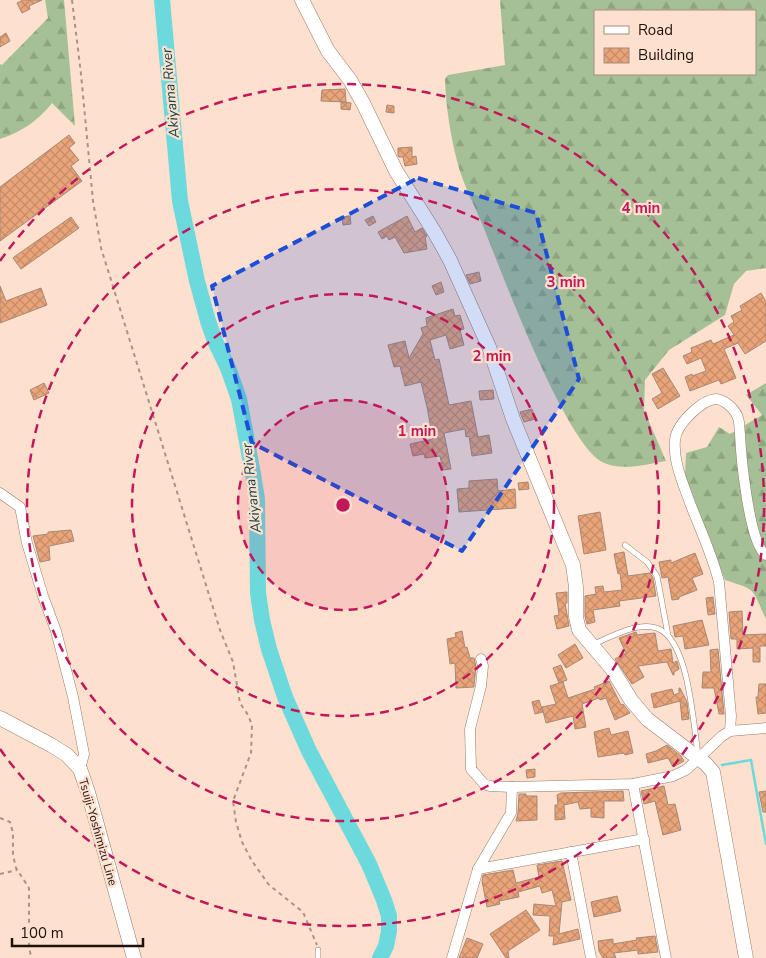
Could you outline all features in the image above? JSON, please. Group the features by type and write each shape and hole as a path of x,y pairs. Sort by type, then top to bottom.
{"street":[{"path":"302,0 328,51 350,80 363,103 396,172 450,260 489,347 513,419 573,565 576,587 576,617 579,630 612,669 631,700 647,720 699,759 713,772 746,958"},
{"path":"730,731 731,716 718,582 714,565 681,477 675,454 675,437 687,418 698,408 716,399 728,404 738,418 743,470 752,525 761,552 766,554"},
{"path":"0,493 20,507 29,551 56,631 73,697 83,747 84,760 80,769"},
{"path":"481,659 483,666 481,686 470,729 471,769 484,784 512,787 633,784 681,773 730,731 766,728"},
{"name":"Tsuiji-Yoshimizu Line","path":"0,718 60,750 80,769 134,958"},
{"path":"633,784 666,958"},
{"path":"452,958 478,869 512,813 512,787"},
{"path":"478,869 644,838"},
{"path":"571,852 591,958"}],"lane":[{"path":"626,545 647,562 658,576 668,636"},
{"path":"590,645 626,630 652,626 662,630 675,643 688,680 699,759"},
{"path":"318,950 318,958"}],"path":[{"path":"72,0 93,201 101,248 220,630 233,662 240,703 252,725 251,753 233,801 236,822 242,842 249,855 270,885 303,912 318,950"},
{"path":"0,818 10,822 13,855 17,870 29,888 29,944 31,958"},
{"path":"0,874 17,870"}],"highlighted area":[{"path":"418,178 536,213 579,379 462,551 252,443 212,286"}],"green space":[{"path":"45,0 64,0 75,126 52,103 29,125 0,139 0,64 2,65 48,18"},
{"path":"500,0 766,0 766,268 746,271 734,284 725,315 669,350 645,380 644,410 666,461 626,467 609,465 602,462 587,448 571,424 536,356 466,188 452,141 447,110 445,79 448,75 505,65"},
{"path":"766,383 766,619 753,592 744,586 725,580 685,475 686,453 707,447 719,427 730,434 762,415 746,395"}],"building":[{"path":"23,0 42,0 29,6 30,9 22,13 17,3"},
{"path":"6,33 10,41 0,47 0,37"},
{"path":"345,89 346,102 321,101 322,90"},
{"path":"341,102 351,103 350,110 341,109"},
{"path":"387,105 394,106 394,113 386,112"},
{"path":"69,135 75,143 69,148 79,160 71,166 82,181 0,241 0,187"},
{"path":"412,147 412,157 416,156 417,164 405,166 403,157 398,156 398,148"},
{"path":"350,216 351,224 343,225 342,217"},
{"path":"373,216 376,222 369,226 365,220"},
{"path":"407,216 415,232 422,228 427,236 425,237 427,249 404,253 395,237 389,240 387,236 382,239 378,232"},
{"path":"71,217 79,228 21,269 13,258"},
{"path":"479,272 481,281 470,284 466,275"},
{"path":"441,282 444,292 436,295 432,286"},
{"path":"0,286 6,301 41,288 47,305 0,323"},
{"path":"761,293 766,302 766,341 745,354 738,343 724,349 736,378 721,384 719,380 690,391 685,377 706,371 701,358 687,364 683,356 692,352 691,348 711,340 713,344 734,335 728,326 734,322 731,316 742,310 740,306"},
{"path":"453,309 455,316 460,315 464,329 460,330 464,345 450,349 446,335 430,340 435,360 439,359 449,405 471,401 478,437 489,435 492,453 472,456 469,436 466,437 465,429 444,433 451,469 443,470 440,456 425,458 424,454 413,456 410,444 433,439 427,407 421,382 405,386 400,366 394,367 388,345 405,341 409,358 423,334 421,328 427,326 426,318"},
{"path":"663,368 680,396 658,409 652,399 662,393 652,374"},
{"path":"44,383 49,393 34,400 30,390"},
{"path":"493,390 494,399 480,400 479,391"},
{"path":"532,409 535,419 524,422 520,412"},
{"path":"497,479 498,491 515,489 516,508 459,512 457,489 469,488 469,481"},
{"path":"528,482 529,489 519,490 518,483"},
{"path":"600,512 606,550 584,554 578,516"},
{"path":"71,530 74,541 49,546 50,560 40,562 33,536 48,534 48,532"},
{"path":"624,552 628,576 650,573 653,578 656,596 619,601 620,606 593,610 595,622 587,624 585,596 596,594 595,587 603,586 604,592 622,590 620,573 618,574 614,554"},
{"path":"695,553 703,574 692,578 697,590 679,597 679,599 672,600 668,577 662,578 659,562 671,560 671,563"},
{"path":"567,592 567,603 565,603 569,626 557,629 554,616 559,615 556,593"},
{"path":"713,597 715,614 708,615 706,598"},
{"path":"742,611 743,635 766,634 766,646 760,646 760,662 753,662 753,648 737,649 737,639 731,639 729,612"},
{"path":"702,620 709,645 685,649 683,636 675,637 673,626"},
{"path":"462,631 465,648 467,647 470,658 474,658 476,667 474,687 456,688 455,663 450,664 447,639 456,637 455,633"},
{"path":"636,632 637,635 655,633 658,651 671,649 673,663 677,661 679,669 674,672 674,675 667,662 638,666 644,677 632,684 615,659 626,653 619,638"},
{"path":"575,644 583,658 566,668 558,655"},
{"path":"718,649 724,714 719,714 714,688 702,688 703,672 711,672 710,650"},
{"path":"561,665 567,680 559,683 553,668"},
{"path":"609,681 621,705 623,704 630,713 615,720 606,698 600,700 599,698 582,704 586,727 575,729 573,716 546,723 542,707 556,704 550,686 563,682 568,698 595,689 594,687"},
{"path":"759,684 766,684 766,713 758,714 756,697 758,697"},
{"path":"679,688 687,702 689,719 682,720 680,701 654,708 651,694 672,689 674,695 679,693"},
{"path":"539,700 543,712 535,714 532,702"},
{"path":"609,728 611,735 628,731 633,753 598,757 594,732"},
{"path":"667,745 681,756 684,761 673,767 668,758 648,763 646,754"},
{"path":"535,769 535,777 527,778 526,770"},
{"path":"664,786 668,805 675,804 681,830 663,835 655,801 644,804 641,791"},
{"path":"623,791 624,801 604,801 604,818 591,817 591,808 580,809 578,802 564,805 565,819 555,820 555,805 558,805 557,795 561,793"},
{"path":"766,791 766,812 763,812 759,792"},
{"path":"519,794 537,796 537,820 516,821"},
{"path":"562,861 571,900 562,902 559,934 578,929 580,939 553,945 554,936 549,936 550,916 533,915 534,904 556,906 552,890 542,893 540,886 518,892 519,897 499,901 500,904 487,907 482,881 483,875 513,870 516,883 539,877 537,865"},
{"path":"617,896 621,911 594,917 591,902"},
{"path":"526,910 540,930 508,951 509,958 506,958 490,934"},
{"path":"655,936 658,952 638,954 638,950 614,953 616,958 603,958 599,951 598,941 613,939 613,944 637,940 636,938"},
{"path":"467,938 483,944 477,958 459,958"}],"waterway":[{"name":"Akiyama River","path":"162,0 180,201 197,281 208,321 239,399 253,474 257,499 258,593 262,620 269,649 285,697 309,751 369,864 384,900 389,916 389,931 386,946 380,958"},
{"path":"722,765 751,760 766,844"}]}
